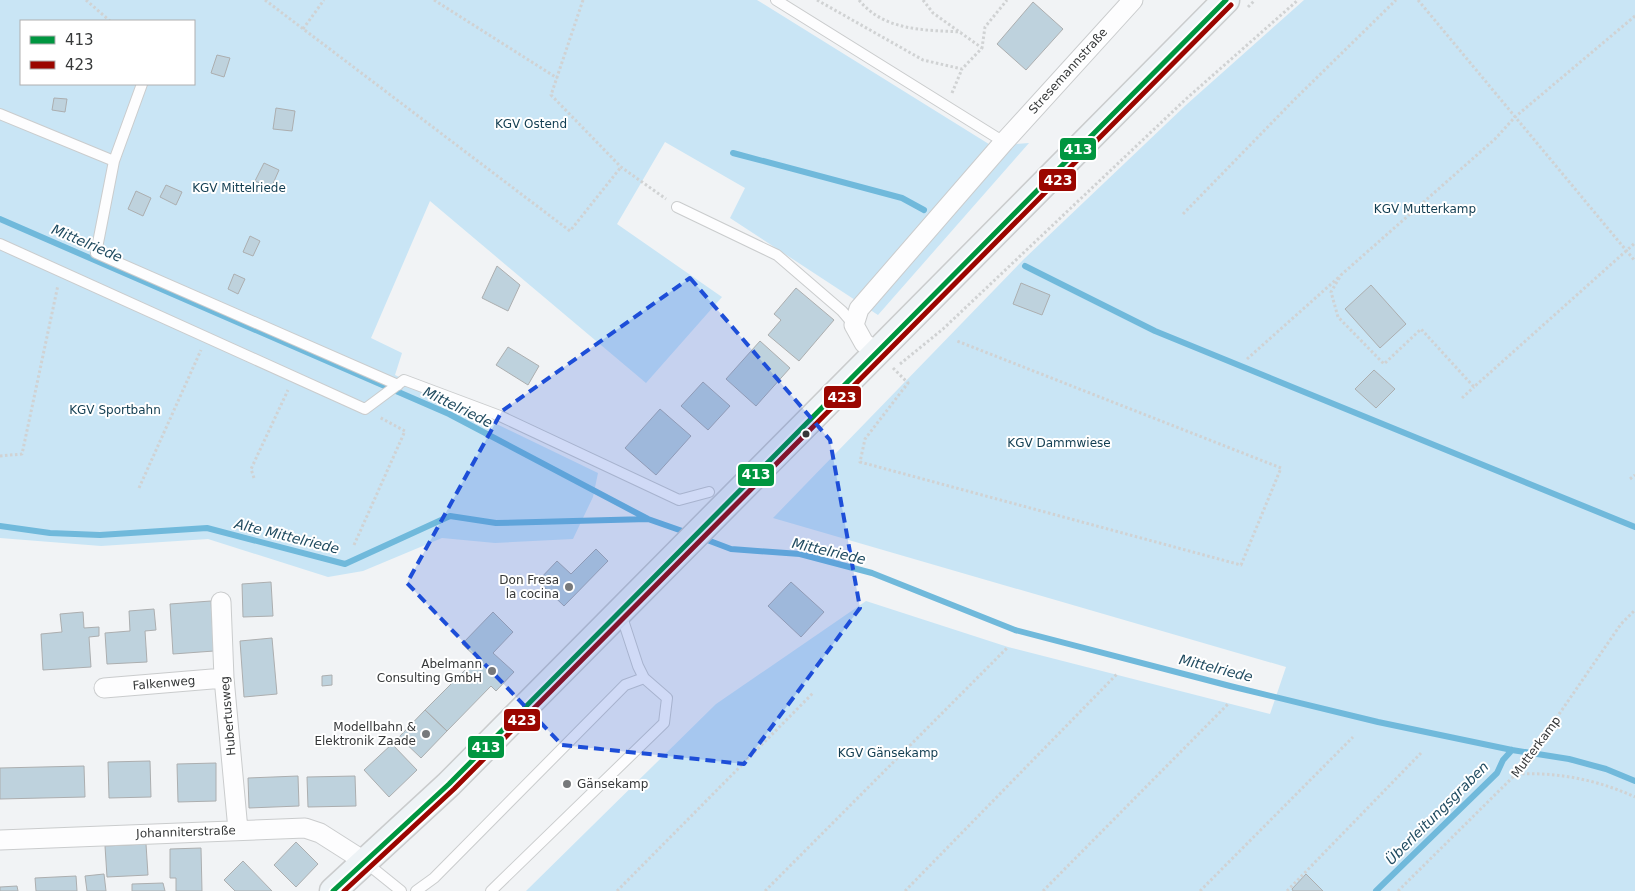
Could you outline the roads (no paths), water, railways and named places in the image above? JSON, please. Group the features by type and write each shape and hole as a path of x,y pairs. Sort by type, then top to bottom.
{"main road":[{"path":"332,891 450,784 1226,0"}],"street":[{"name":"Stresemannstraße","path":"854,325 859,310 1004,142 1132,0"},
{"path":"854,325 864,343 878,353"},
{"name":"Hubertusweg","path":"221,602 224,678 238,830"},
{"name":"Falkenweg","path":"104,688 224,678"},
{"name":"Johanniterstraße","path":"0,840 305,828 320,833 364,862"}],"lane":[{"path":"776,0 1004,142"},
{"path":"142,85 114,161 96,253 398,385"},
{"path":"0,114 114,161"},
{"path":"677,207 777,255 842,311 854,325"},
{"path":"0,244 365,409 404,380 500,416 679,500 709,492"},
{"path":"491,891 664,723 667,698 644,678 638,666 620,611"},
{"path":"416,891 434,878 625,685 644,678"},
{"path":"364,862 401,891"}],"waterway":[{"path":"733,153 902,198 924,210"},
{"name":"Mittelriede","path":"0,219 449,414 648,519 688,533"},
{"path":"1025,266 1155,331 1635,527"},
{"name":"Alte Mittelriede","path":"0,526 50,533 100,535 207,528 345,564 450,516 496,523 648,519"},
{"name":"Mittelriede","path":"702,538 731,549 800,554 872,573 1015,630 1230,686 1378,722 1512,750 1569,759 1606,769 1635,781"},
{"name":"Überleitungsgraben","path":"1376,891 1497,773 1503,760 1512,750"}],"place":[{"name":"Don Fresa la cocina","path":"569,587"},
{"name":"Abelmann Consulting GmbH","path":"492,671"},
{"name":"Modellbahn & Elektronik Zaade","path":"426,734"},
{"name":"Gänsekamp","path":"567,784"}],"park label":[{"name":"KGV Ostend","path":"531,124"},
{"name":"KGV Mittelriede","path":"239,188"},
{"name":"KGV Mutterkamp","path":"1425,209"},
{"name":"KGV Sportbahn","path":"115,410"},
{"name":"KGV Dammwiese","path":"1059,443"},
{"name":"KGV Gänsekamp","path":"888,753"}]}
